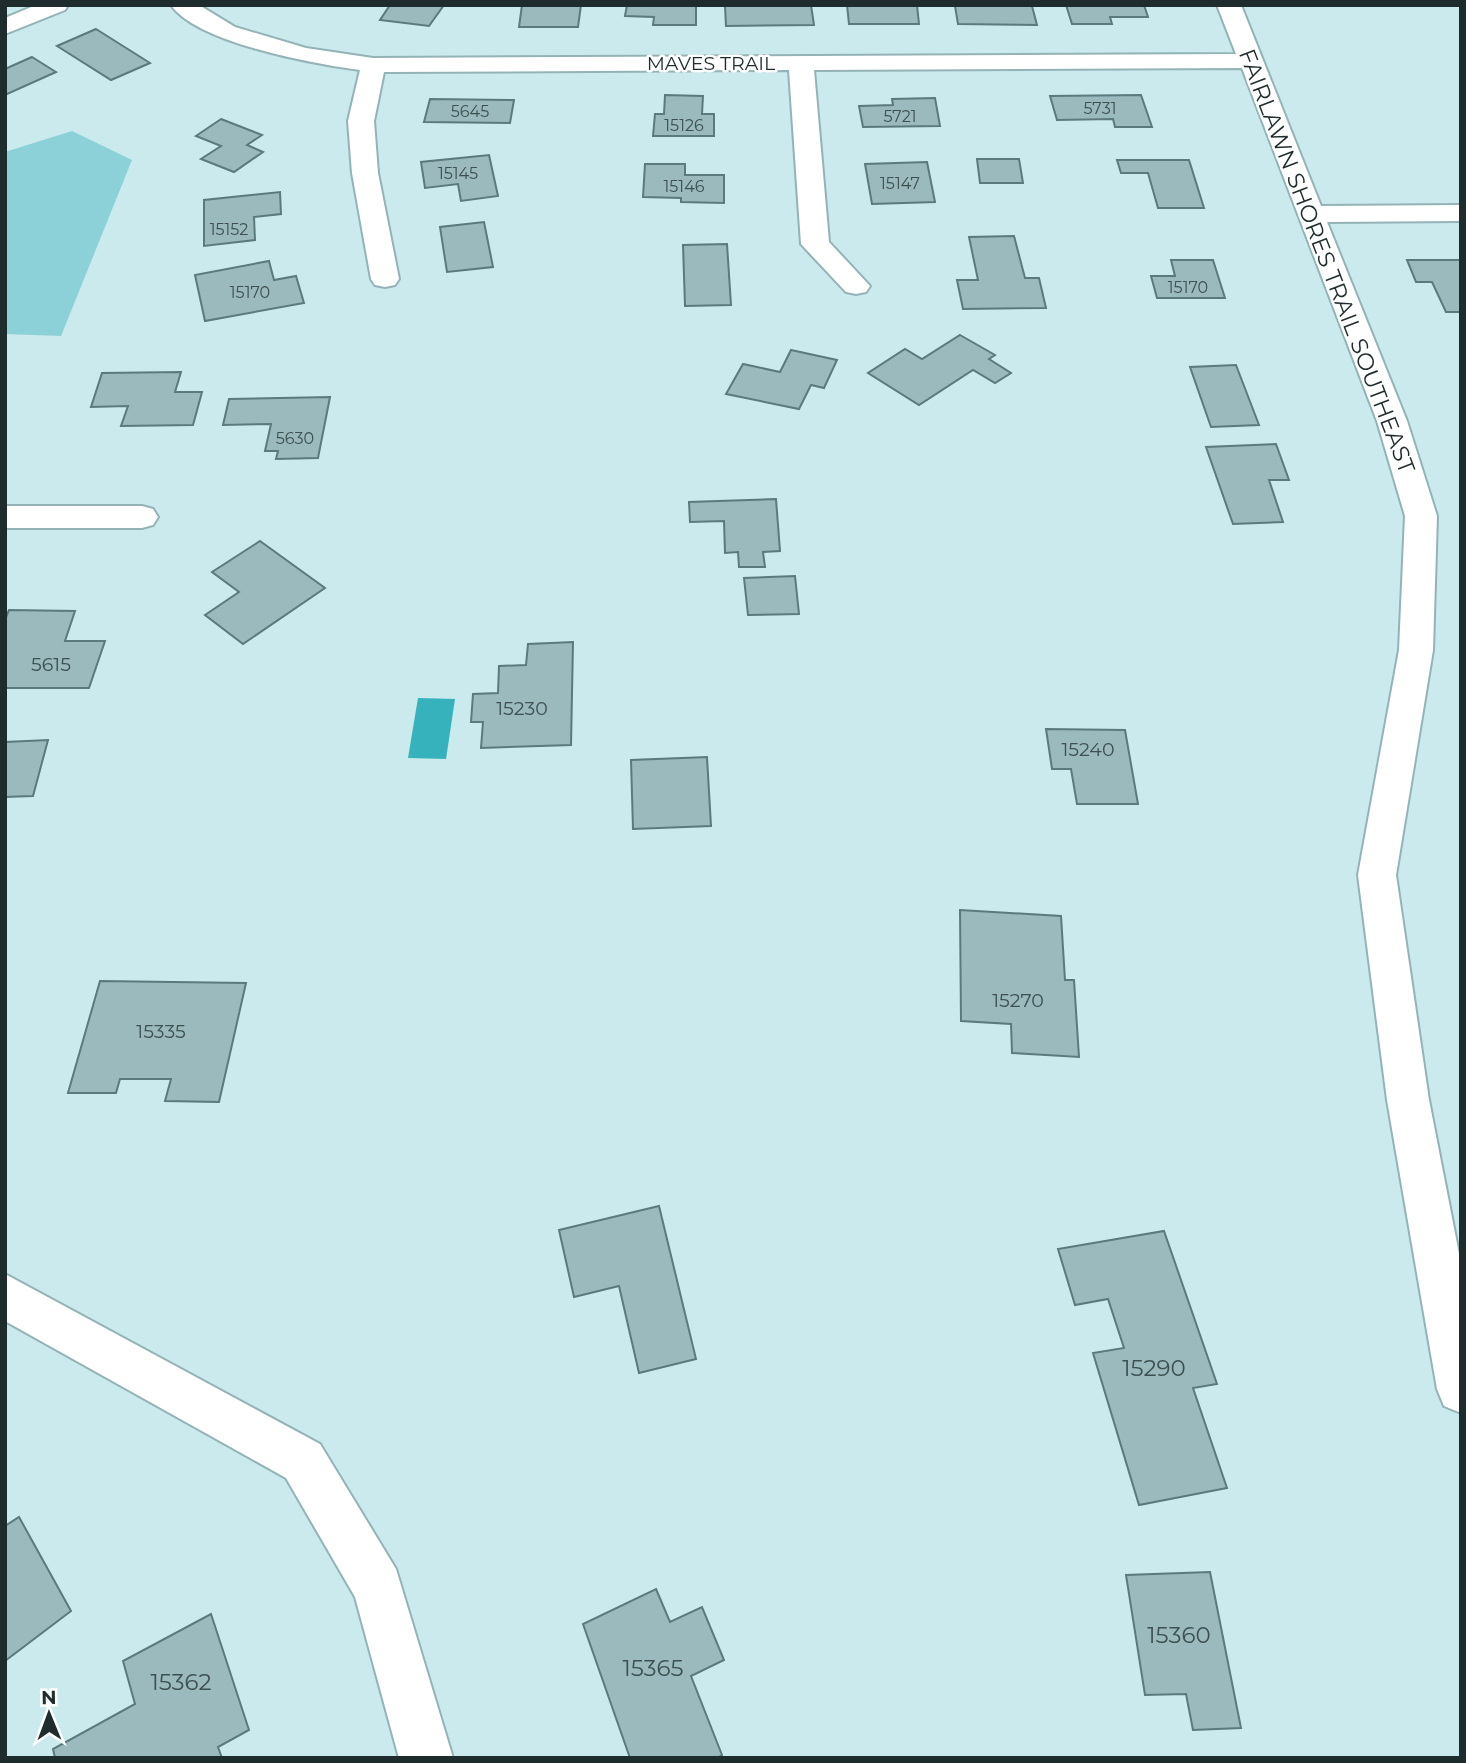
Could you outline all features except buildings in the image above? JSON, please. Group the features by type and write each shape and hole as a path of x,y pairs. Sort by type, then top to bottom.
{"street":[{"path":"5,27 57,5"},
{"name":"MAVES TRAIL","path":"182,5 227,32 303,55 373,65 1252,61"},
{"name":"FAIRLAWN SHORES TRAIL SOUTHEAST","path":"1229,5 1392,421 1420,516 1416,650 1377,876 1408,1100 1461,1389"},
{"path":"800,62 815,244 856,286"},
{"path":"373,65 361,121 365,173 385,279"},
{"path":"1311,214 1461,214"},
{"path":"5,517 142,517"},
{"path":"5,1296 303,1461 378,1587 426,1758"}],"shaded area":[{"path":"72,131 132,160 61,336 5,334 5,152"},
{"path":"418,698 455,699 446,759 408,758"}]}
